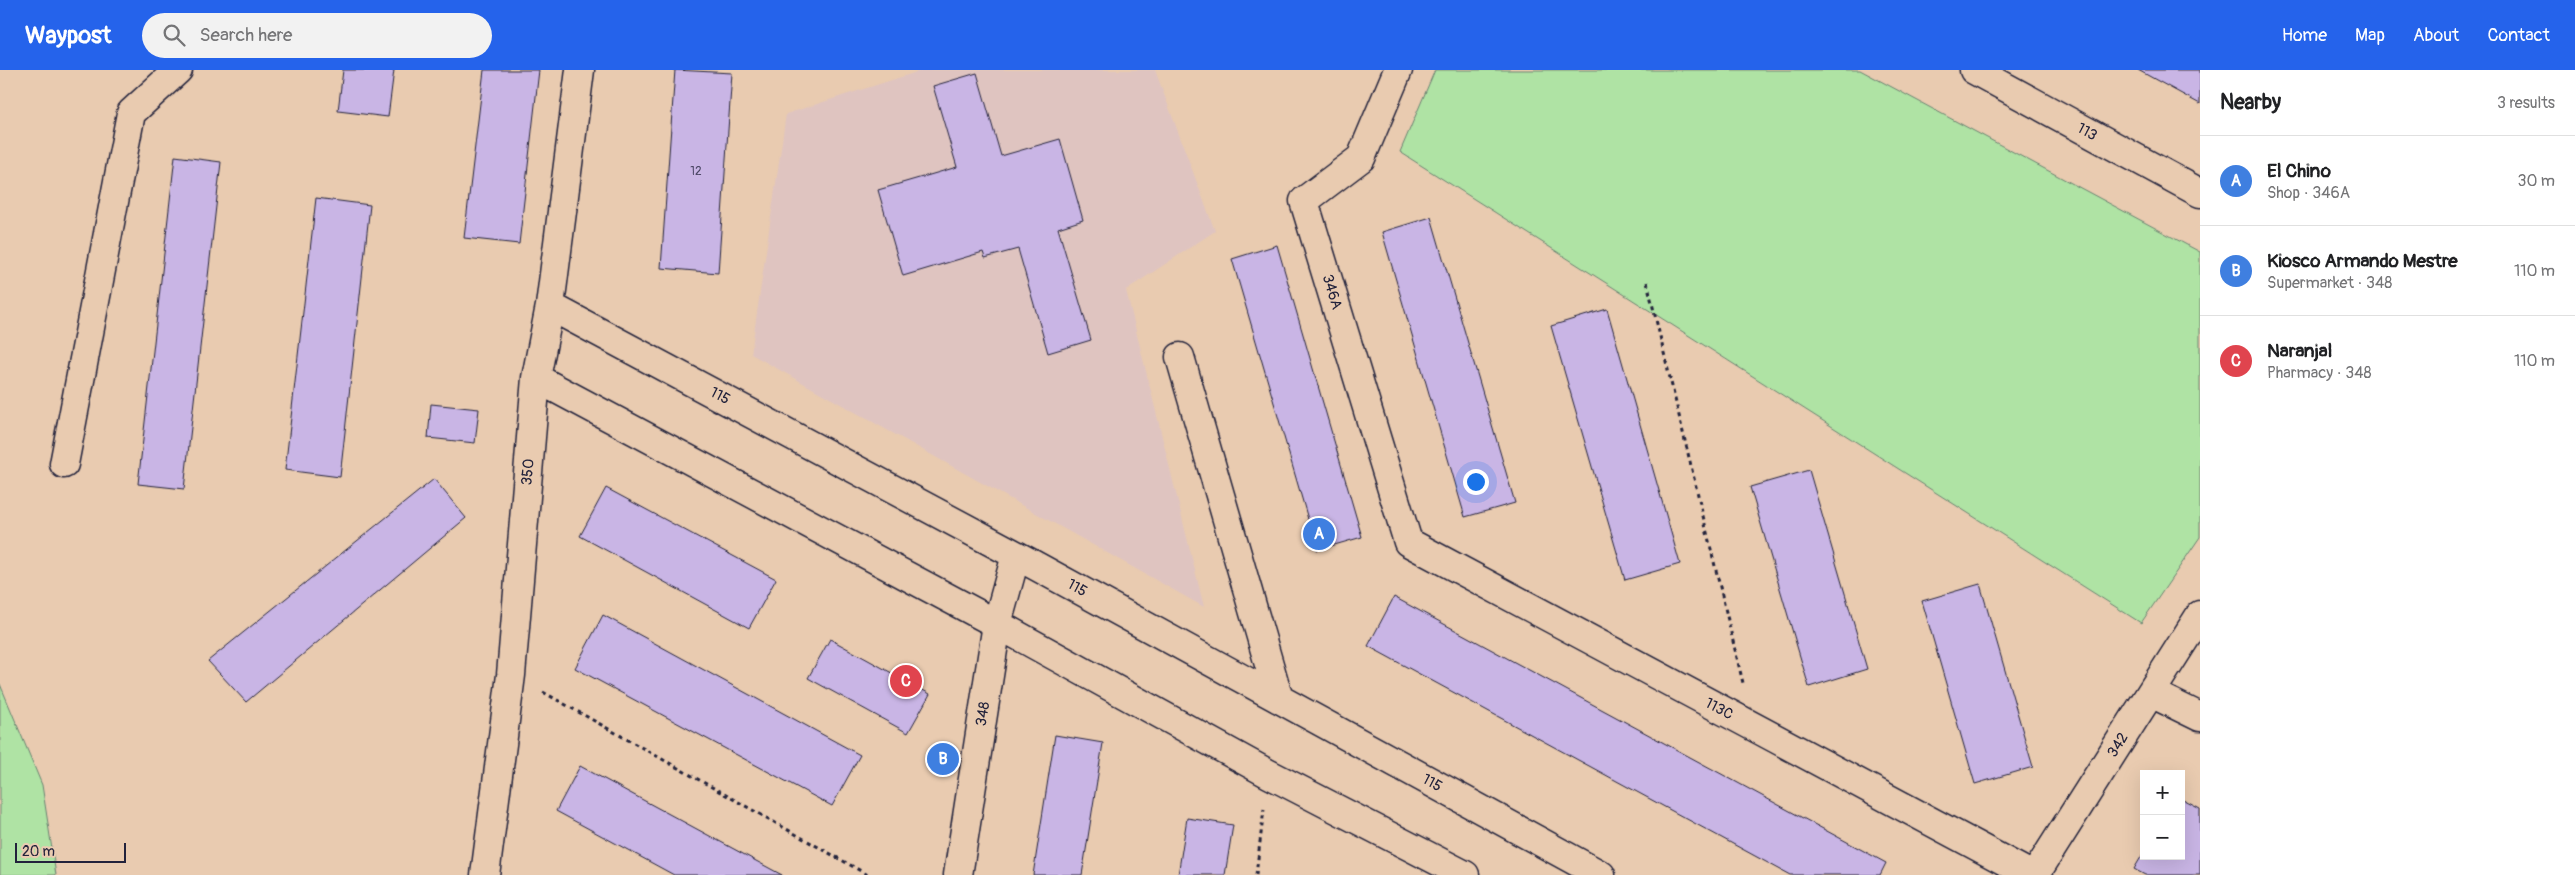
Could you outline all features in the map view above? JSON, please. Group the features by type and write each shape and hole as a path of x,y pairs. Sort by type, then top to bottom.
{"street":[{"path":"64,464 131,113 178,70"},
{"name":"350","path":"486,875 512,675 536,378 550,306 580,70"},
{"name":"346A","path":"1398,70 1361,158 1304,201 1408,542"},
{"name":"113","path":"1974,70 2200,193"},
{"name":"115","path":"550,306 1016,555 1601,875"},
{"path":"1180,357 1279,699"},
{"path":"536,378 997,624 1268,774 1465,875"},
{"name":"113C","path":"1408,542 2031,875"},
{"name":"348","path":"958,875 997,624 1016,555"},
{"name":"342","path":"2035,875 2200,615"},
{"path":"2151,693 2200,717"}],"path":[{"path":"1648,282 1754,727"},
{"path":"512,675 868,875"},
{"path":"1256,875 1268,774"}],"shaded area":[{"path":"923,70 1155,70 1215,231 1126,290 1204,607 751,354 786,114"}],"green space":[{"path":"1435,70 1860,70 2200,252 2200,537 2141,623 1400,152"},
{"path":"0,684 42,785 56,875 0,875"}],"building":[{"path":"343,70 394,70 388,117 338,111"},
{"path":"484,70 539,70 519,244 464,238"},
{"path":"675,70 732,73 718,273 661,268"},
{"path":"2138,70 2200,70 2200,104"},
{"path":"977,73 1001,156 1060,139 1083,220 1058,228 1091,340 1048,353 1018,249 985,258 983,252 903,276 878,190 957,167 933,86"},
{"path":"175,156 221,162 184,489 138,484"},
{"path":"316,198 370,205 340,477 285,470"},
{"path":"1431,217 1515,503 1465,517 1382,232"},
{"path":"1277,245 1362,537 1317,550 1232,259"},
{"path":"1607,309 1680,564 1625,580 1551,326"},
{"path":"431,404 479,409 475,443 428,438"},
{"path":"1809,470 1867,669 1809,687 1750,487"},
{"path":"434,479 466,518 246,702 208,661"},
{"path":"606,488 776,579 749,628 580,536"},
{"path":"1980,584 2033,767 1975,784 1922,601"},
{"path":"1394,597 1886,863 1880,875 1790,875 1368,646"},
{"path":"603,615 860,755 832,806 575,668"},
{"path":"830,639 930,694 908,733 808,678"},
{"path":"1055,735 1103,743 1082,875 1033,875"},
{"path":"580,766 782,875 674,875 556,811"},
{"path":"2185,801 2200,809 2200,875 2145,875 2134,869 2140,859 2185,860"},
{"path":"1187,818 1233,825 1225,875 1178,875"}],"place":[{"name":"El Chino","path":"1319,534"},
{"name":"Naranjal","path":"906,681"},
{"name":"Kiosco Armando Mestre","path":"943,759"}]}
